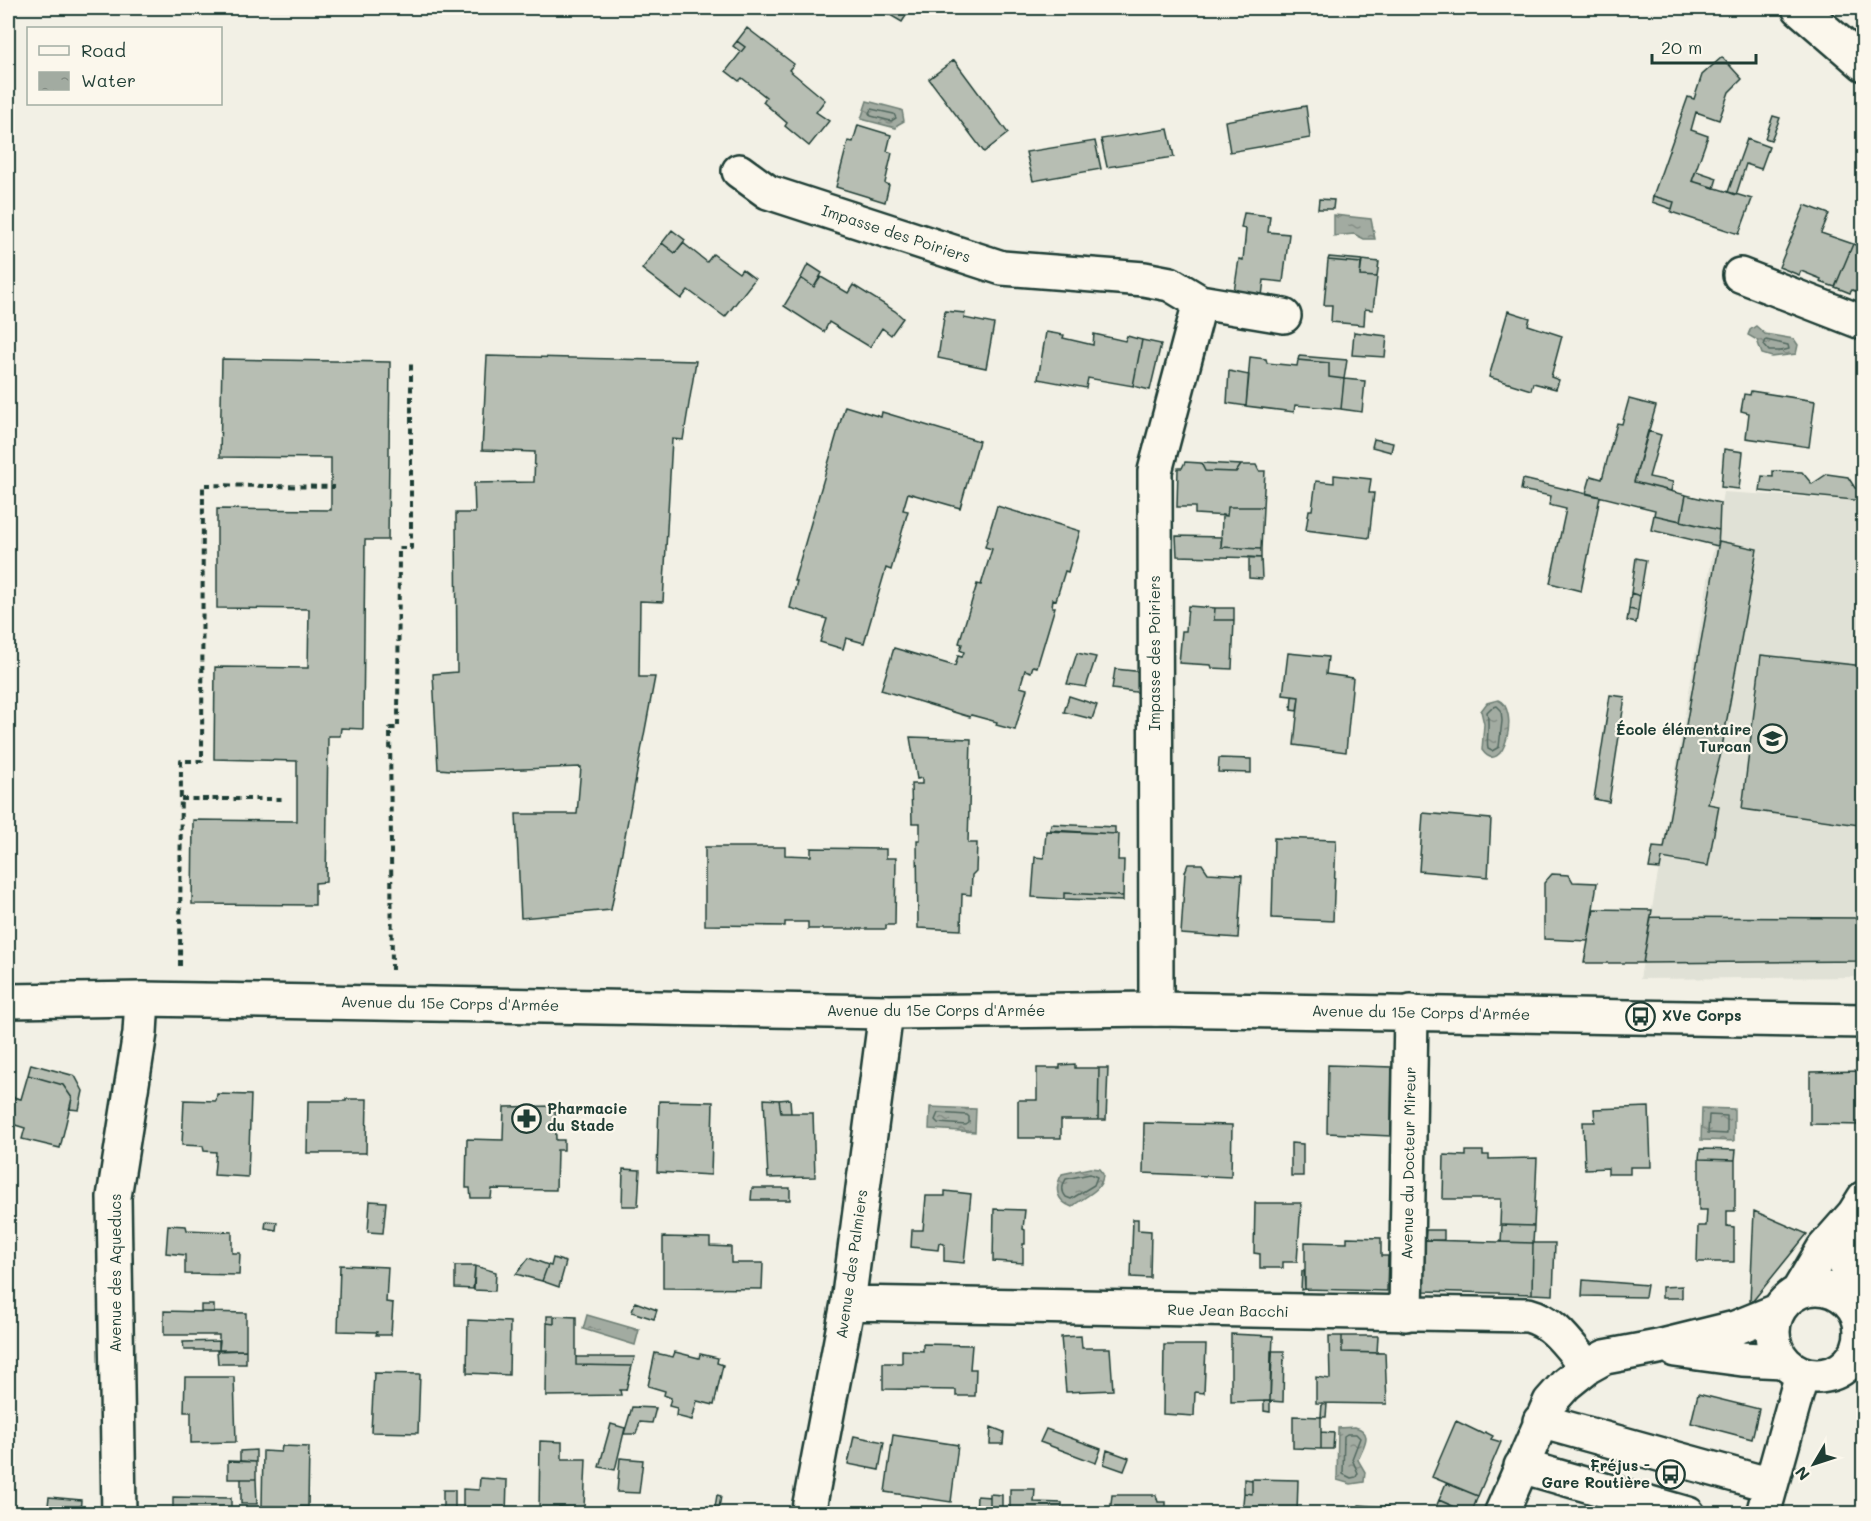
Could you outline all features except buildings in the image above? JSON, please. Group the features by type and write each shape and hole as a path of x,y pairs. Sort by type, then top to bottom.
{"street":[{"path":"1799,8 1863,64"},
{"path":"1821,8 1863,45"},
{"name":"Impasse des Poiriers","path":"738,171 768,192 1002,268 1144,279 1170,284 1200,302 1284,316"},
{"path":"1740,275 1863,323"},
{"name":"Impasse des Poiriers","path":"1156,1009 1155,471 1200,302"},
{"name":"Avenue du 15e Corps d'Armée","path":"8,1001 142,999 886,1012 1156,1009 1863,1020"},
{"name":"Avenue des Aqueducs","path":"119,1514 114,1197 140,1034 142,999"},
{"name":"Avenue des Palmiers","path":"808,1514 848,1304 886,1012"},
{"name":"Avenue du Docteur Mireur","path":"1406,1314 1412,1012"},
{"path":"1540,1421 1767,1499 1793,1368 1774,1340 1773,1324 1824,1248 1859,1206"},
{"path":"1658,1347 1793,1368 1815,1377 1840,1370 1851,1362 1858,1351 1861,1338 1847,1253 1849,1233 1859,1206"},
{"path":"1501,1514 1550,1402 1566,1384 1587,1367 1605,1357 1735,1328 1817,1288 1832,1291 1857,1316"},
{"name":"Rue Jean Bacchi","path":"848,1304 1528,1315 1551,1324 1587,1367"},
{"path":"1521,1466 1688,1514"}],"path":[{"path":"391,1003 390,728 398,728 399,548 411,548 411,360"},
{"path":"180,1000 181,761 202,761 203,485 335,486"},
{"path":"181,799 285,799"}],"shaded area":[{"name":"École élémentaire Turcan","path":"1723,492 1863,501 1863,977 1640,979"}],"water":[{"path":"867,101 902,110 904,121 896,128 861,119"},
{"path":"1334,215 1371,219 1375,239 1364,239 1354,234 1334,236"},
{"path":"1756,326 1765,334 1794,339 1798,345 1796,354 1772,357 1762,354 1757,340 1748,335 1750,330"},
{"path":"1498,700 1505,706 1509,727 1502,749 1497,756 1490,757 1482,750 1484,724 1481,711 1487,703"},
{"path":"930,1107 976,1109 975,1132 929,1129"},
{"path":"1702,1108 1734,1109 1734,1141 1701,1140"},
{"path":"1090,1168 1099,1169 1103,1174 1100,1185 1072,1207 1058,1194 1058,1184 1062,1174"},
{"path":"587,1315 639,1330 635,1345 583,1329"},
{"path":"1355,1427 1365,1433 1366,1437 1358,1460 1365,1472 1364,1482 1351,1484 1337,1480 1338,1428"}],"place":[{"name":"École élémentaire Turcan","path":"1772,739"},
{"name":"XVe Corps","path":"1641,1016"},
{"name":"Pharmacie du Stade","path":"526,1118"},
{"name":"Fréjus - Gare Routière","path":"1671,1475"}]}
